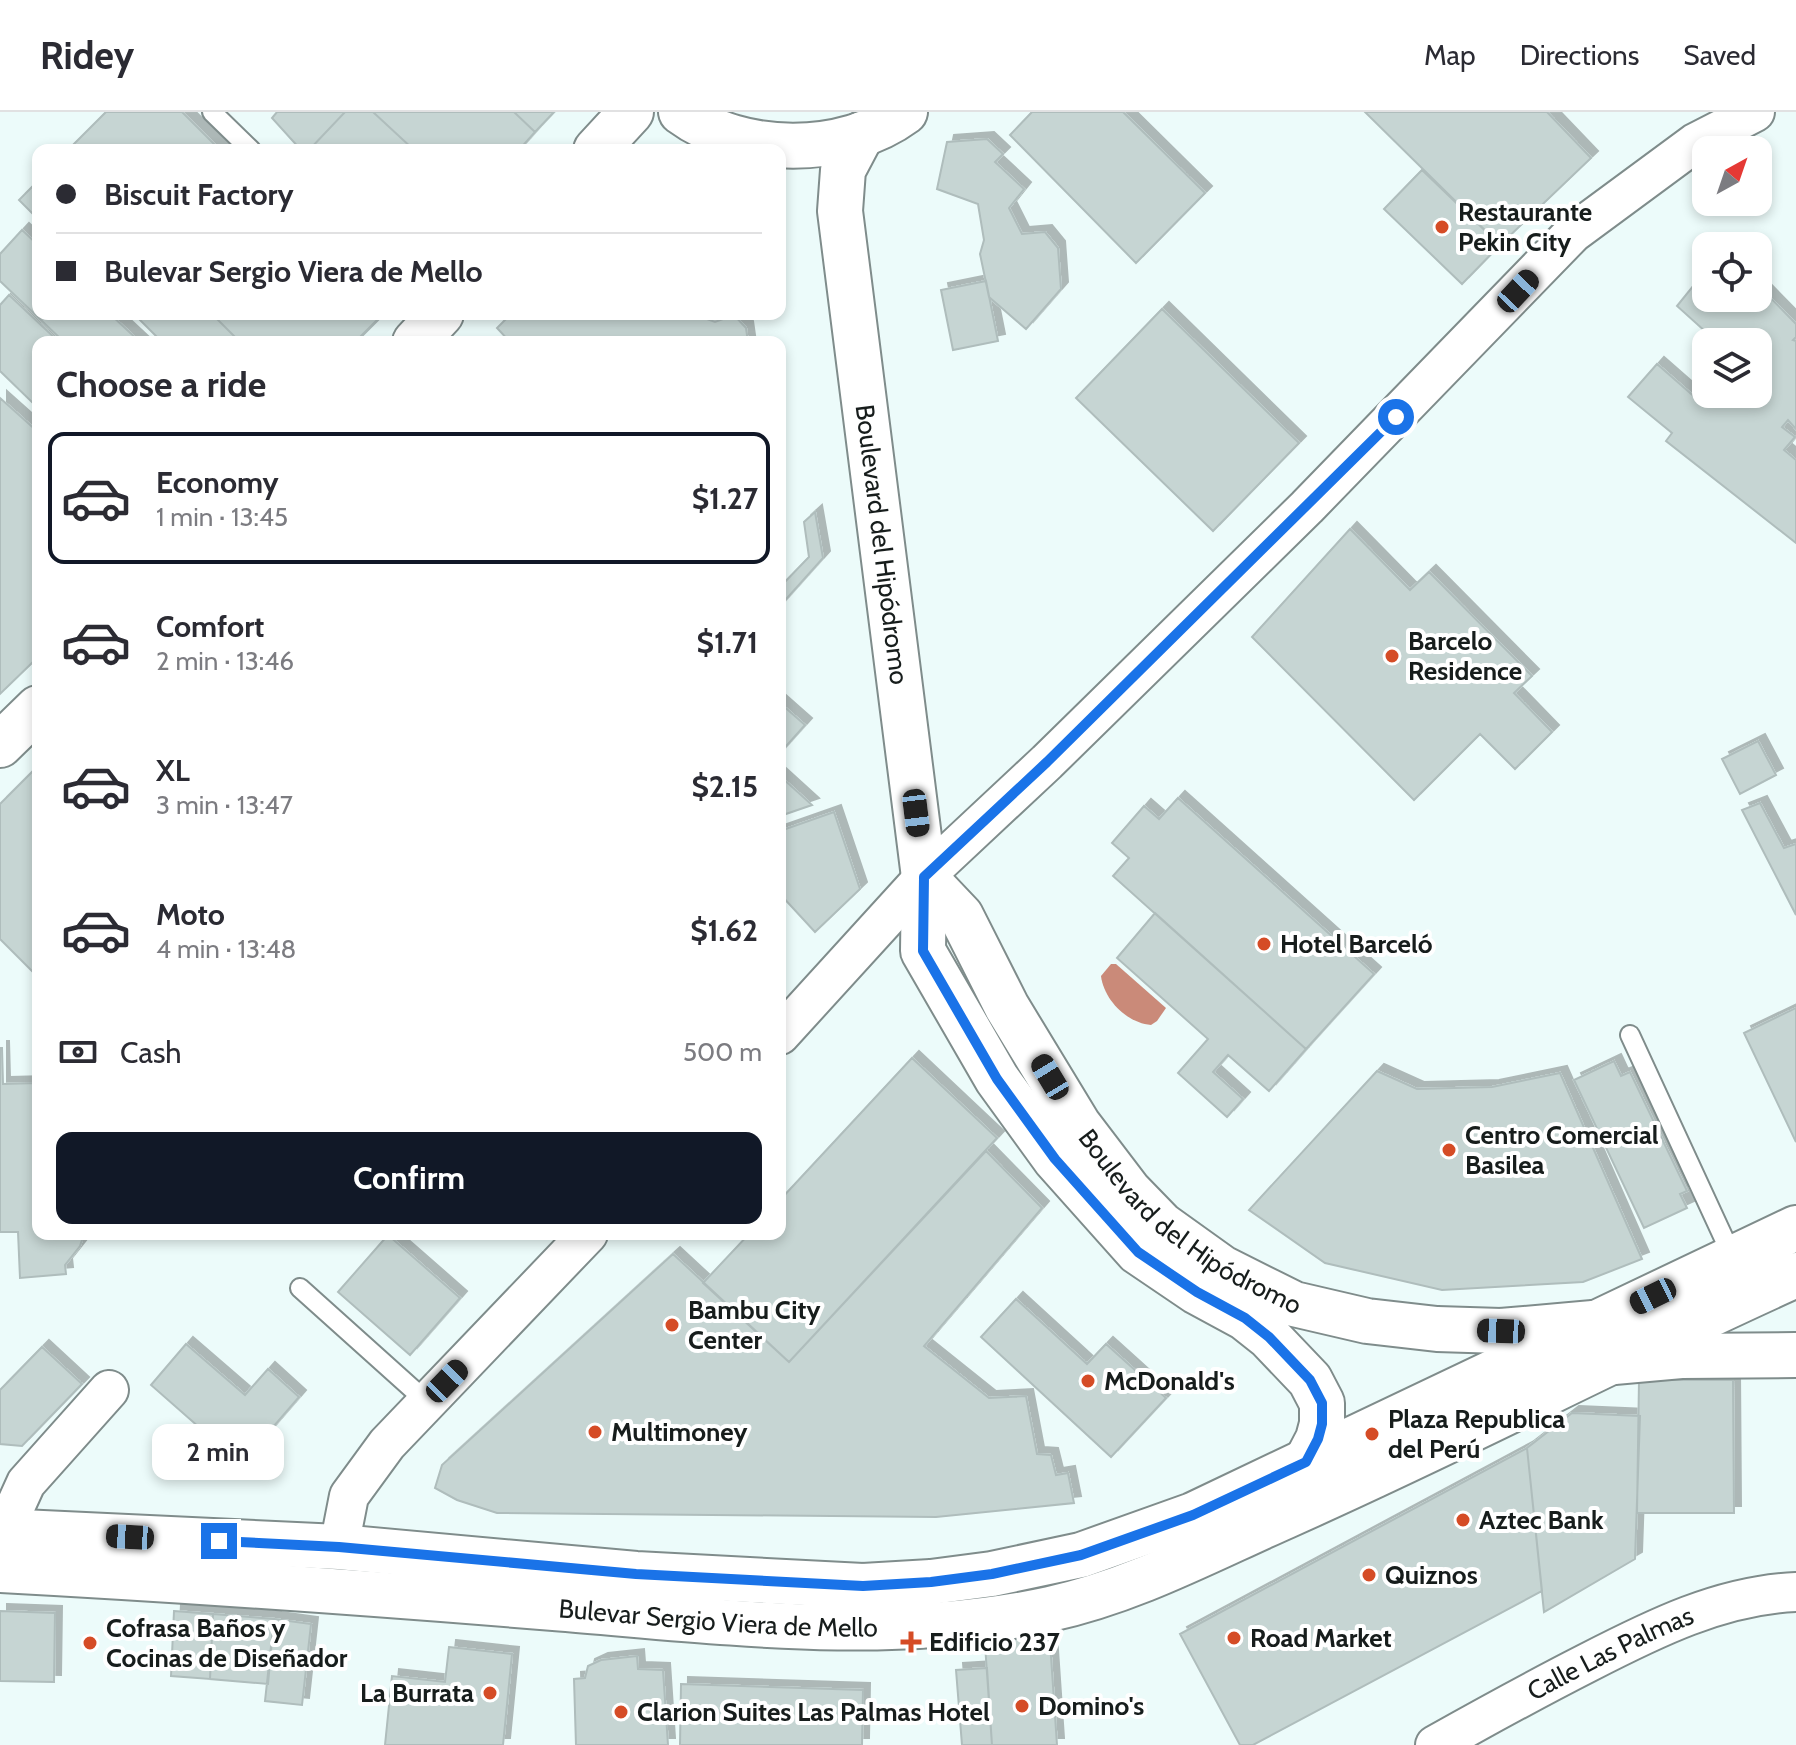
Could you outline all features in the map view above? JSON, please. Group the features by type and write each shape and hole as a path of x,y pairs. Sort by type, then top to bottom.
{"main road":[{"path":"602,144 631,112"},
{"path":"681,112 732,137 767,144"},
{"path":"786,146 821,144 862,134 905,112"},
{"name":"Boulevard del Hipódromo","path":"862,134 843,170 839,190 840,211 924,877 961,916 1007,1007 1078,1124 1129,1191 1150,1238 1197,1292 1245,1318 1269,1337 1310,1380 1322,1403 1322,1424 1306,1462"},
{"name":"Boulevard del Hipódromo","path":"786,153 813,175 840,211"},
{"name":"Bulevar Sergio Viera de Mello","path":"4,1544 247,1584 820,1627 865,1629 959,1623 1051,1609 1148,1579 1396,1467 1606,1342 1733,1258 1796,1228"},
{"name":"Boulevard del Hipódromo","path":"1150,1238 1222,1268 1294,1304 1367,1321 1606,1342 1681,1356 1796,1355"},
{"name":"Bulevar Sergio Viera de Mello","path":"4,1544 339,1547 636,1574 863,1586 992,1574 1081,1555 1193,1515 1306,1462 1606,1342 1796,1275"}],"street":[{"path":"786,1028 924,877 1047,762 1307,507 1573,233 1695,143 1755,112"},
{"path":"339,1547 349,1496 387,1444 582,1240"},
{"path":"4,1544 26,1483 109,1390"},
{"name":"Calle Las Palmas","path":"1435,1745 1516,1699 1660,1625 1715,1606 1796,1592"}],"lane":[{"path":"212,112 245,144"},
{"path":"1630,1035 1733,1258"},
{"path":"300,1288 427,1402"}],"shaded area":[{"path":"1111,964 1116,964 1166,1008 1157,1021 1151,1025 1133,1020 1112,1002 1101,976"}],"building":[{"path":"106,112 182,112 214,144 74,144"},
{"path":"106,112 182,112 214,144 74,144"},
{"path":"277,112 345,112 315,144 296,144 272,118"},
{"path":"345,112 373,112 408,144 315,144"},
{"path":"373,112 514,112 535,132 524,144 408,144"},
{"path":"514,112 554,112 535,132"},
{"path":"1032,112 1123,112 1205,193 1136,263 1010,135"},
{"path":"1365,112 1547,112 1591,158 1500,245"},
{"path":"987,139 1003,154 995,162 1024,189 1009,208 1022,234 1045,232 1058,248 1061,289 1026,329 989,297 980,254 984,240 978,204 937,189 947,142"},
{"name":"Restaurante Pekin City","path":"1422,170 1500,245 1462,284 1384,209"},
{"path":"32,187 32,213 19,200"},
{"path":"22,230 32,239 32,312 0,281 0,254"},
{"path":"986,281 998,341 953,350 941,290"},
{"path":"1692,287 1692,312 1772,312 1772,299 1796,324 1793,340 1796,341 1796,429 1788,420 1782,427 1795,437 1784,450 1796,460 1796,543 1666,441 1672,433 1628,397 1657,364 1692,395 1692,408 1772,408 1772,328 1701,328 1677,306"},
{"path":"9,295 32,320 53,336 32,336 32,402 0,371 0,305"},
{"path":"1162,309 1299,443 1213,531 1076,398"},
{"path":"41,320 116,320 134,336 58,336"},
{"path":"140,320 378,320 362,336 156,336"},
{"path":"218,320 377,320 361,336 234,336"},
{"path":"505,320 739,320 746,328 747,336 504,336 497,328"},
{"path":"0,398 32,427 32,663 0,694"},
{"path":"815,512 823,558 786,599 786,581 809,557 804,522"},
{"name":"Barcelo Residence","path":"1350,529 1410,590 1429,572 1532,676 1514,693 1552,732 1515,769 1480,734 1414,800 1252,637"},
{"path":"786,708 805,725 786,746"},
{"path":"1758,741 1776,775 1740,794 1722,759"},
{"path":"32,772 32,971 0,939 0,804"},
{"path":"786,781 812,805 786,814"},
{"name":"Hotel Barceló","path":"1178,798 1374,974 1306,1049 1113,876 1129,858 1112,843 1144,806 1159,819"},
{"path":"1760,803 1784,848 1796,844 1796,915 1742,810"},
{"path":"834,812 860,889 815,932 786,901 786,829"},
{"path":"1155,913 1306,1049 1269,1091 1228,1055 1213,1072 1243,1099 1227,1117 1178,1073 1208,1039 1117,958"},
{"path":"1796,1008 1796,1142 1744,1033"},
{"path":"2,1048 3,1084 32,1083 32,1240 82,1240 65,1265 66,1274 20,1278 18,1232 0,1232"},
{"path":"912,1058 997,1138 789,1362 703,1283 743,1240 786,1240 786,1194"},
{"path":"1614,1061 1621,1076 1630,1072 1687,1191 1680,1194 1687,1208 1644,1228 1574,1080"},
{"name":"Centro Comercial Basilea","path":"1377,1071 1417,1089 1492,1087 1560,1073 1642,1259 1583,1282 1442,1290 1325,1263 1249,1210"},
{"name":"Bambu City Center","path":"986,1151 1042,1208 924,1346 989,1398 1026,1396 1037,1454 1051,1455 1056,1475 1068,1473 1074,1503 936,1517 497,1513 457,1500 435,1488 442,1465 673,1254 789,1362"},
{"path":"384,1240 394,1240 460,1298 410,1355 338,1292"},
{"name":"McDonald's","path":"1016,1299 1087,1364 1106,1344 1166,1398 1111,1457 981,1337"},
{"path":"186,1344 245,1395 268,1369 299,1397 241,1464 151,1385"},
{"path":"42,1347 82,1384 22,1446 0,1444 0,1390"},
{"path":"1639,1380 1733,1380 1734,1513 1637,1513"},
{"path":"1572,1413 1640,1416 1635,1559 1544,1612 1527,1448"},
{"path":"1527,1448 1542,1591 1253,1745 1240,1745 1180,1634"},
{"path":"0,1611 55,1613 54,1682 0,1681"},
{"path":"174,1611 213,1614 210,1679 171,1676"},
{"path":"213,1614 274,1619 268,1684 210,1679"},
{"path":"274,1619 311,1624 302,1705 265,1701"},
{"name":"Domino's","path":"1049,1627 1057,1745 992,1745 984,1630"},
{"path":"449,1647 512,1654 503,1745 385,1745 392,1676 445,1682"},
{"name":"Clarion Suites Las Palmas Hotel","path":"637,1656 638,1669 663,1670 668,1745 576,1745 574,1679 585,1678 588,1666 601,1660"},
{"path":"987,1668 992,1745 962,1745 956,1670"},
{"path":"681,1684 863,1690 862,1745 680,1745"}],"place":[{"name":"Restaurante Pekin City","path":"1442,227"},
{"name":"Barcelo Residence","path":"1392,656"},
{"name":"Hotel Barceló","path":"1264,944"},
{"name":"Centro Comercial Basilea","path":"1449,1150"},
{"name":"Bambu City Center","path":"672,1325"},
{"name":"McDonald's","path":"1088,1381"},
{"name":"Multimoney","path":"595,1432"},
{"name":"Plaza Republica del Perú","path":"1372,1434"},
{"name":"Aztec Bank","path":"1463,1520"},
{"name":"Quiznos","path":"1369,1575"},
{"name":"Road Market","path":"1234,1638"},
{"name":"Edificio 237","path":"911,1642"},
{"name":"Cofrasa Baños y Cocinas de Diseñador","path":"90,1643"},
{"name":"La Burrata","path":"490,1693"},
{"name":"Domino's","path":"1022,1706"},
{"name":"Clarion Suites Las Palmas Hotel","path":"621,1712"}],"route":[{"path":"219,1541 339,1547 636,1574 863,1586 931,1582 992,1574 1081,1555 1193,1515 1306,1462 1322,1424 1322,1403 1310,1380 1269,1337 1245,1318 1197,1292 1138,1252 1055,1159 997,1079 923,951 924,877 1047,762 1396,417"}]}
